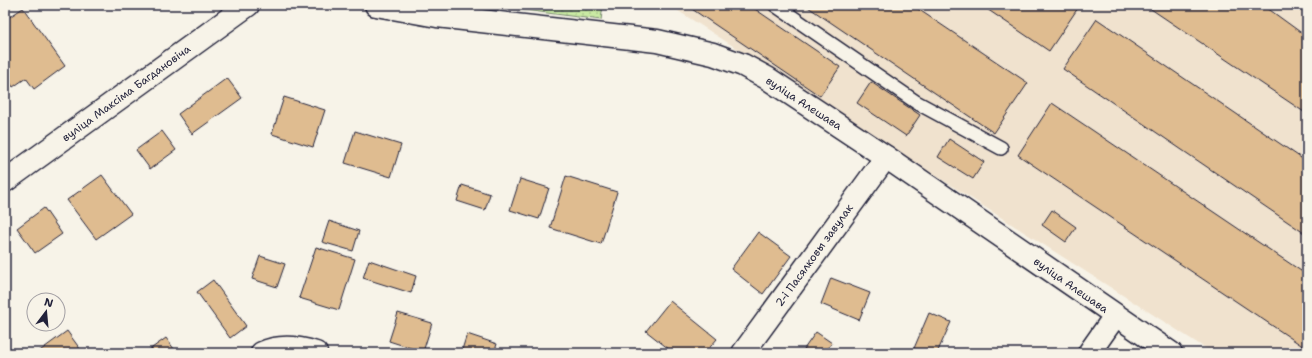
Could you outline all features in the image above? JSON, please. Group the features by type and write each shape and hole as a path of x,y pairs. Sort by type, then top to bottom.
{"street":[{"name":"вуліца Максіма Багдановіча","path":"5,181 248,5"},
{"name":"вуліца Алешава","path":"376,5 437,16 657,41 713,54 743,65 767,78 886,157 1171,353"},
{"name":"2-і Пасялковы завулак","path":"743,353 886,157"},
{"path":"1089,353 1116,316"},
{"path":"262,353 283,348 303,349 316,353"}],"lane":[{"path":"775,5 916,102 1001,148"}],"shaded area":[{"path":"669,5 1307,5 1307,353 1213,353"}],"green space":[{"path":"486,5 603,5 601,20"}],"building":[{"path":"686,5 749,5 840,67 820,96"},
{"path":"805,5 912,5 1028,83 994,133"},
{"path":"981,5 1080,5 1049,51"},
{"path":"1145,5 1263,5 1307,37 1307,114"},
{"path":"23,8 65,66 34,89 26,78 13,87 5,75 5,20"},
{"path":"1097,19 1307,162 1307,235 1063,69"},
{"path":"227,78 242,98 192,134 178,114"},
{"path":"871,82 920,115 906,136 857,103"},
{"path":"284,97 325,110 313,147 272,134"},
{"path":"1052,103 1307,275 1307,349 1018,155"},
{"path":"162,131 176,150 150,169 136,150"},
{"path":"355,131 401,145 391,177 345,163"},
{"path":"949,139 984,162 973,179 938,157"},
{"path":"102,175 131,214 96,239 67,200"},
{"path":"566,176 617,192 601,244 550,228"},
{"path":"520,179 549,188 539,219 510,210"},
{"path":"462,185 490,194 485,210 457,201"},
{"path":"44,208 62,234 35,253 17,228"},
{"path":"1052,210 1076,227 1066,242 1042,225"},
{"path":"329,221 359,231 353,251 322,242"},
{"path":"758,232 791,256 763,294 731,269"},
{"path":"316,247 355,259 339,310 299,298"},
{"path":"260,256 285,264 277,287 252,279"},
{"path":"369,260 416,276 411,293 363,278"},
{"path":"831,278 870,293 859,320 821,304"},
{"path":"213,280 246,326 230,338 197,292"},
{"path":"670,301 717,339 705,353 674,353 646,331"},
{"path":"398,313 432,323 423,352 389,341"},
{"path":"929,313 951,322 937,353 912,353"},
{"path":"67,331 83,353 37,353 66,332"},
{"path":"816,332 832,343 824,353 810,353 804,349"},
{"path":"467,334 497,344 494,353 461,353"},
{"path":"166,338 177,353 145,353"}]}
